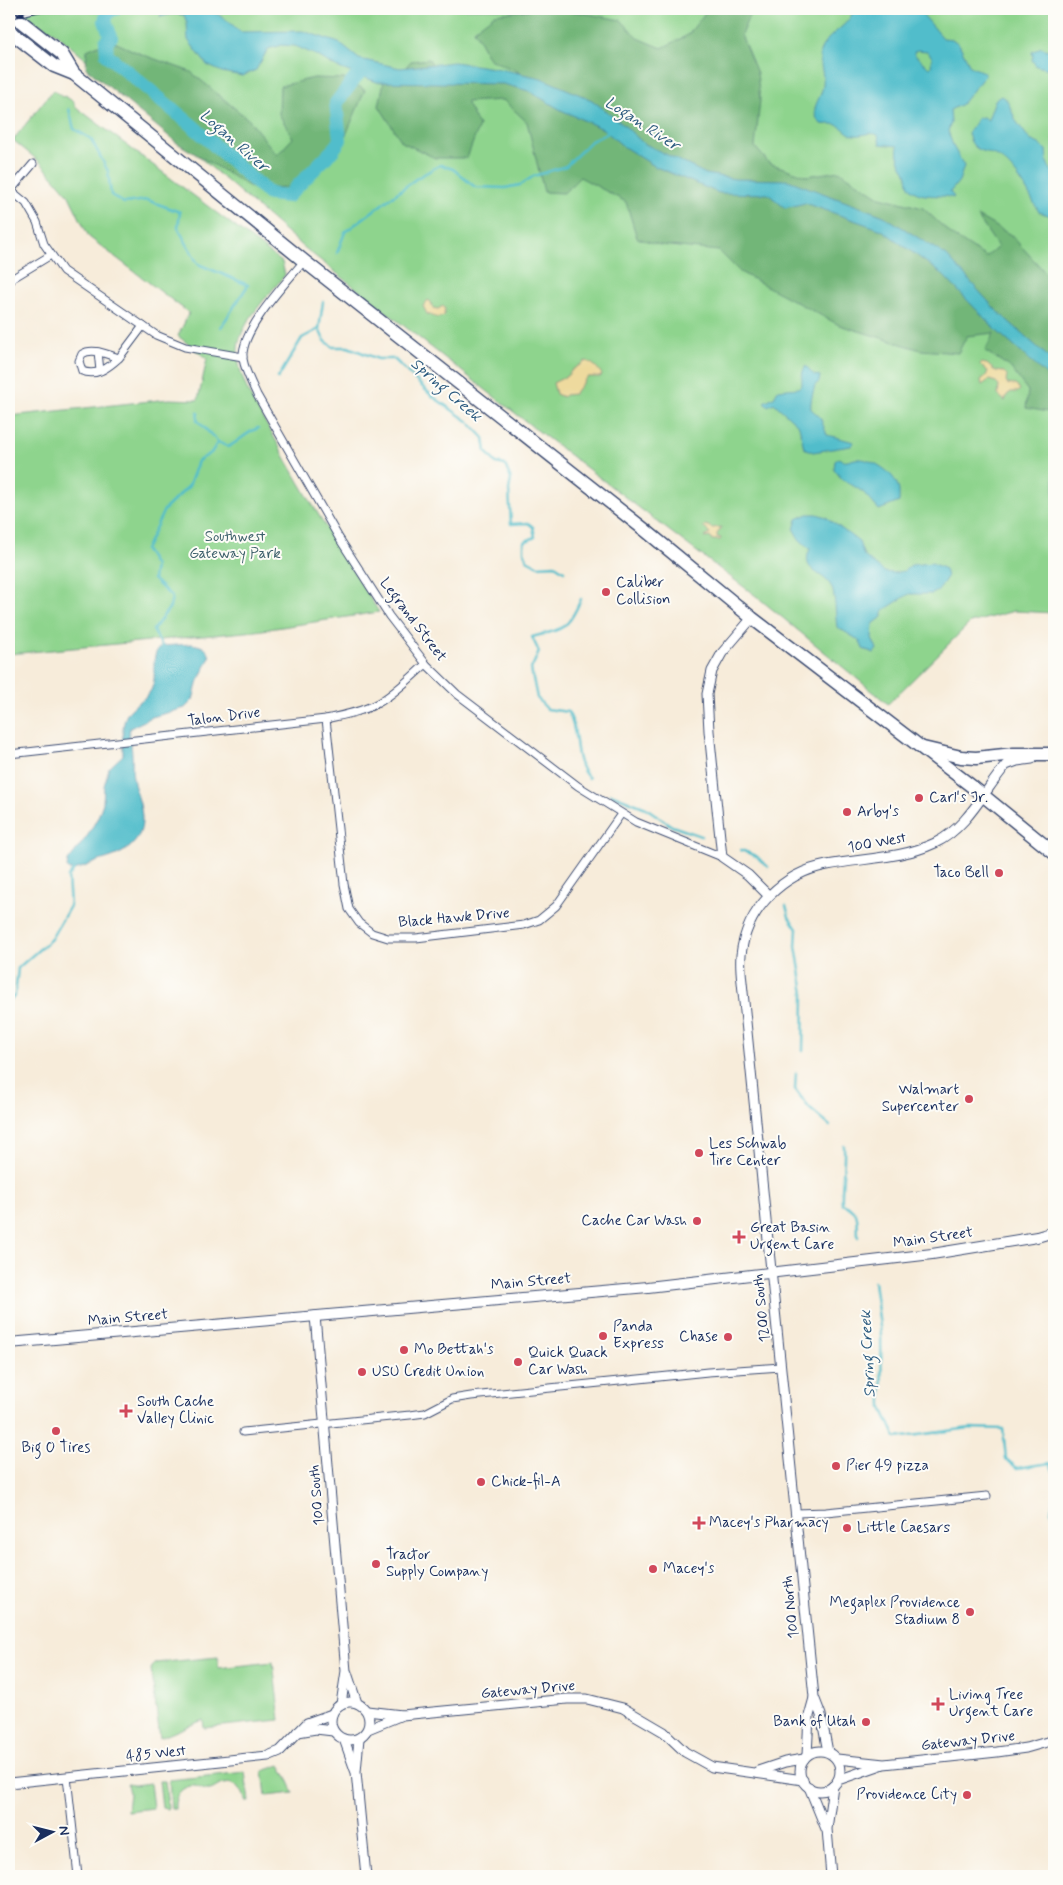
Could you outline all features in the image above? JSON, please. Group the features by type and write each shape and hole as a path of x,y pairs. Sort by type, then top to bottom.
{"highway":[{"path":"9,12 62,54 74,74"},
{"path":"9,31 54,66 74,74 304,261 646,530 752,618 1054,853"},
{"path":"918,746 962,757 1054,755"}],"main road":[{"name":"Main Street","path":"9,1343 648,1286 772,1273 932,1254 1054,1232"}],"street":[{"path":"1049,9 1054,12"},
{"path":"33,164 10,190 26,203 51,255 63,271 156,335 172,343 243,357 248,337 256,321 304,261"},
{"path":"9,283 13,278 51,255"},
{"path":"120,358 86,351 82,354 79,361 82,371 88,373 100,371 120,358 143,326"},
{"path":"98,352 100,371"},
{"name":"Legrand Street","path":"243,357 248,376 257,395 339,538 388,616 426,664 465,700 578,786 636,822 722,857 748,875 768,896"},
{"path":"722,857 707,694 712,671 722,653 752,618"},
{"name":"Talon Drive","path":"9,754 326,719 376,704 392,694 426,664"},
{"name":"Black Hawk Drive","path":"326,719 344,884 349,909 358,923 372,933 388,938 416,938 511,927 539,920 556,906 622,814"},
{"name":"100 West","path":"742,982 741,955 746,931 755,913 768,896 788,880 809,870 826,865 892,856 918,850 936,842 954,831 1006,765 1017,761 1054,755"},
{"name":"1200 South","path":"742,982 796,1513"},
{"name":"100 South","path":"315,1316 346,1671 341,1704"},
{"path":"243,1432 426,1413 452,1399 471,1396 708,1372 781,1367"},
{"path":"796,1513 826,1512 987,1496"},
{"name":"100 North","path":"796,1513 814,1698 821,1716 828,1752"},
{"name":"100 South","path":"346,1671 357,1703"},
{"name":"100 North","path":"805,1757 809,1716 814,1698"},
{"name":"Gateway Drive","path":"366,1711 402,1715 567,1699 587,1699 624,1708 664,1732 684,1752 712,1767 755,1772 806,1783"},
{"path":"297,1732 316,1729 334,1731 344,1739 359,1738 368,1729 369,1723 366,1711 357,1703 346,1702 341,1704 332,1714 331,1720 334,1731"},
{"name":"485 West","path":"9,1783 268,1756 280,1751 307,1723 332,1714"},
{"name":"Gateway Drive","path":"368,1729 402,1715"},
{"path":"359,1738 356,1772 366,1876"},
{"path":"344,1739 356,1772"},
{"name":"Gateway Drive","path":"837,1759 884,1764 1026,1748 1054,1740"},
{"path":"826,1829 836,1783 840,1774 837,1759 828,1752 815,1752 805,1757 801,1766 806,1783 826,1829 831,1876"},
{"name":"Gateway Drive","path":"755,1772 805,1757"},
{"name":"Gateway Drive","path":"836,1783 884,1764"},
{"path":"67,1777 78,1876"},
{"path":"806,1783 818,1791 826,1790 836,1783"}],"green space":[{"path":"18,9 1054,9 1054,613 1014,611 970,623 888,704 756,596 529,424 306,249 54,32 34,22"},
{"path":"535,9 577,12 621,20 638,38 662,48 688,35 708,9 752,9 741,35 757,73 760,100 755,147 769,163 807,176 839,171 880,197 923,208 952,235 986,257 998,247 977,216 1011,235 1054,282 1054,413 1026,408 1028,391 1010,367 985,351 994,333 967,336 958,353 921,350 839,325 740,272 719,251 660,245 637,238 626,202 580,177 564,193 544,192 527,122 503,100 466,102 479,126 467,158 435,158 402,142 379,106 384,81 397,77 411,61 429,59 441,78 493,81 519,72 489,59 474,30 495,14"},
{"path":"110,40 141,54 191,72 249,120 277,155 293,138 279,114 280,86 314,78 346,79 365,90 340,149 303,187 252,188 177,143 86,68 87,50"},
{"name":"Southwest Gateway Park","path":"53,90 73,101 76,107 282,262 285,275 257,309 240,338 238,360 241,372 250,395 300,483 379,612 256,631 9,654 9,416 169,399 198,400 207,359 178,336 189,313 89,237 68,194 41,163 13,140"},
{"path":"218,1657 218,1668 273,1662 280,1720 204,1728 203,1720 160,1738 151,1669 155,1663"},
{"path":"280,1765 294,1793 266,1796 263,1771"},
{"path":"245,1772 249,1801 245,1801 241,1790 236,1785 222,1784 208,1790 190,1786 179,1793 175,1809 171,1809 169,1780"},
{"path":"159,1781 165,1781 167,1809 162,1808"},
{"path":"150,1783 153,1808 127,1811 129,1793 127,1784"}],"sand":[{"path":"428,300 433,308 438,309 443,306 445,308 444,316 438,318 427,314 423,306"},
{"path":"586,361 595,366 602,375 600,377 587,377 574,394 563,397 556,394 553,383 567,376 572,370"},
{"path":"981,363 987,364 995,371 1004,372 1007,375 1007,384 1015,385 1020,389 1018,392 1011,392 1007,395 1005,401 998,395 999,385 996,382 989,380 982,385 981,380 988,371 980,365"},
{"path":"706,525 712,528 722,527 717,534 717,537 721,538 720,540 712,540 710,537 704,538 710,533 703,527"}],"water":[{"path":"166,9 206,10 223,17 240,32 303,31 339,43 359,59 400,68 454,62 541,78 592,100 643,143 706,174 735,179 788,180 884,216 947,256 997,311 1054,362 1054,382 998,332 942,274 882,230 805,203 785,208 768,194 719,193 656,167 624,147 603,129 561,110 529,91 503,84 377,82 336,67 318,56 295,46 281,45 268,49 256,70 242,76 222,72 207,65 188,40 187,23 184,15 173,14 160,17 162,11"},
{"path":"854,9 918,9 943,38 952,39 959,44 970,66 983,72 985,75 962,104 950,110 951,123 948,131 953,146 964,166 959,181 950,192 953,198 923,195 913,190 909,186 906,173 899,159 898,146 880,144 878,135 875,134 852,135 835,124 821,124 817,118 815,109 823,85 820,51 830,37 852,15","holes":["917,50 927,51 932,57 931,67 929,68 914,54"]},
{"path":"1041,47 1054,53 1054,70 1036,66 1032,60 1032,52"},
{"path":"1001,96 1007,100 1016,121 1030,140 1046,150 1048,165 1054,173 1054,217 1039,212 1022,183 1006,163 995,155 976,148 970,140 968,133 978,118 983,117 988,120 995,100"},
{"path":"806,366 814,375 820,376 819,382 815,385 811,409 820,417 827,435 854,442 851,446 813,452 804,448 799,426 774,403 768,406 764,402 774,397 778,390 798,388 802,385 804,368"},
{"path":"839,458 843,461 861,459 879,465 893,477 899,492 899,502 879,510 863,492 841,478 834,469 835,461"},
{"path":"808,514 826,517 859,542 864,556 884,572 904,571 911,565 932,563 945,569 947,577 938,591 932,594 909,594 884,610 881,618 873,624 872,638 877,649 874,653 863,649 860,641 837,627 832,588 829,582 810,567 808,557 810,549 799,539 794,530 797,519"},
{"path":"192,644 204,648 210,657 197,684 193,700 185,708 152,717 130,728 132,775 142,816 142,826 139,834 135,841 122,853 82,868 69,870 67,867 68,861 88,835 98,817 103,803 104,786 109,768 123,755 123,730 126,716 151,690 154,680 154,658 158,649 162,646"}],"waterway":[{"name":"Logan River","path":"115,9 108,11 105,21 111,37 106,41 107,55 195,128 269,194 288,196 333,150 340,140 336,103 363,68"},
{"path":"69,109 74,129 91,139 108,171 111,195 124,203 147,200 180,212 178,228 198,264 248,285 221,327"},
{"name":"Spring Creek","path":"337,253 345,232 417,178 440,165 453,169 475,187 505,188 520,185 534,176 566,166 591,141 610,132"},
{"name":"Spring Creek","path":"323,302 319,329 324,340 333,347 348,347 378,359 394,359 432,396 469,422 484,438 486,452 496,463 505,465 511,479 509,490 511,524 528,523 533,527 535,537 524,542 527,560 538,566 555,565 564,571"},
{"path":"278,378 302,338 319,329"},
{"path":"198,413 197,420 218,442"},
{"path":"163,648 153,630 170,607 172,597 153,579 155,566 145,550 164,510 189,486 198,461 211,453 218,442 228,447 258,428"},
{"name":"Spring Creek","path":"581,599 572,617 563,627 532,637 539,652 531,669 537,698 547,709 568,712 572,720 580,764 589,778"},
{"name":"Spring Creek","path":"611,794 646,808 672,826 701,836"},
{"name":"Spring Creek","path":"741,850 756,856 768,867"},
{"path":"9,1001 15,995 18,968 51,939 70,906 68,877 75,868"},
{"name":"Spring Creek","path":"786,906 789,917 797,929 796,946 804,994 803,1051"},
{"name":"Spring Creek","path":"796,1073 795,1089 809,1108 830,1126"},
{"name":"Spring Creek","path":"844,1146 842,1204 852,1209 857,1216 858,1237"},
{"name":"Spring Creek","path":"874,1282 881,1334 882,1408 896,1438 970,1428 1003,1429 1006,1459 1017,1468 1050,1463 1054,1473"},
{"name":"Spring Creek","path":"1054,1497 1051,1511 1054,1516"}],"railway":[{"path":"9,17 44,9"}],"place":[{"name":"Caliber Collision","path":"606,592"},
{"name":"Carl's Jr.","path":"919,798"},
{"name":"Arby's","path":"847,812"},
{"name":"Taco Bell","path":"999,873"},
{"name":"Walmart Supercenter","path":"969,1099"},
{"name":"Les Schwab Tire Center","path":"699,1153"},
{"name":"Cache Car Wash","path":"697,1221"},
{"name":"Great Basin Urgent Care","path":"739,1237"},
{"name":"Panda Express","path":"603,1336"},
{"name":"Chase","path":"728,1337"},
{"name":"Mo Bettah's","path":"404,1350"},
{"name":"Quick Quack Car Wash","path":"518,1362"},
{"name":"USU Credit Union","path":"362,1372"},
{"name":"South Cache Valley Clinic","path":"126,1411"},
{"name":"Big O Tires","path":"56,1431"},
{"name":"Pier 49 pizza","path":"836,1466"},
{"name":"Chick-fil-A","path":"481,1482"},
{"name":"Macey's Pharmacy","path":"699,1523"},
{"name":"Little Caesars","path":"847,1528"},
{"name":"Tractor Supply Company","path":"376,1564"},
{"name":"Macey's","path":"653,1569"},
{"name":"Megaplex Providence Stadium 8","path":"970,1612"},
{"name":"Living Tree Urgent Care","path":"938,1704"},
{"name":"Bank of Utah","path":"866,1722"},
{"name":"Providence City","path":"967,1795"}]}
